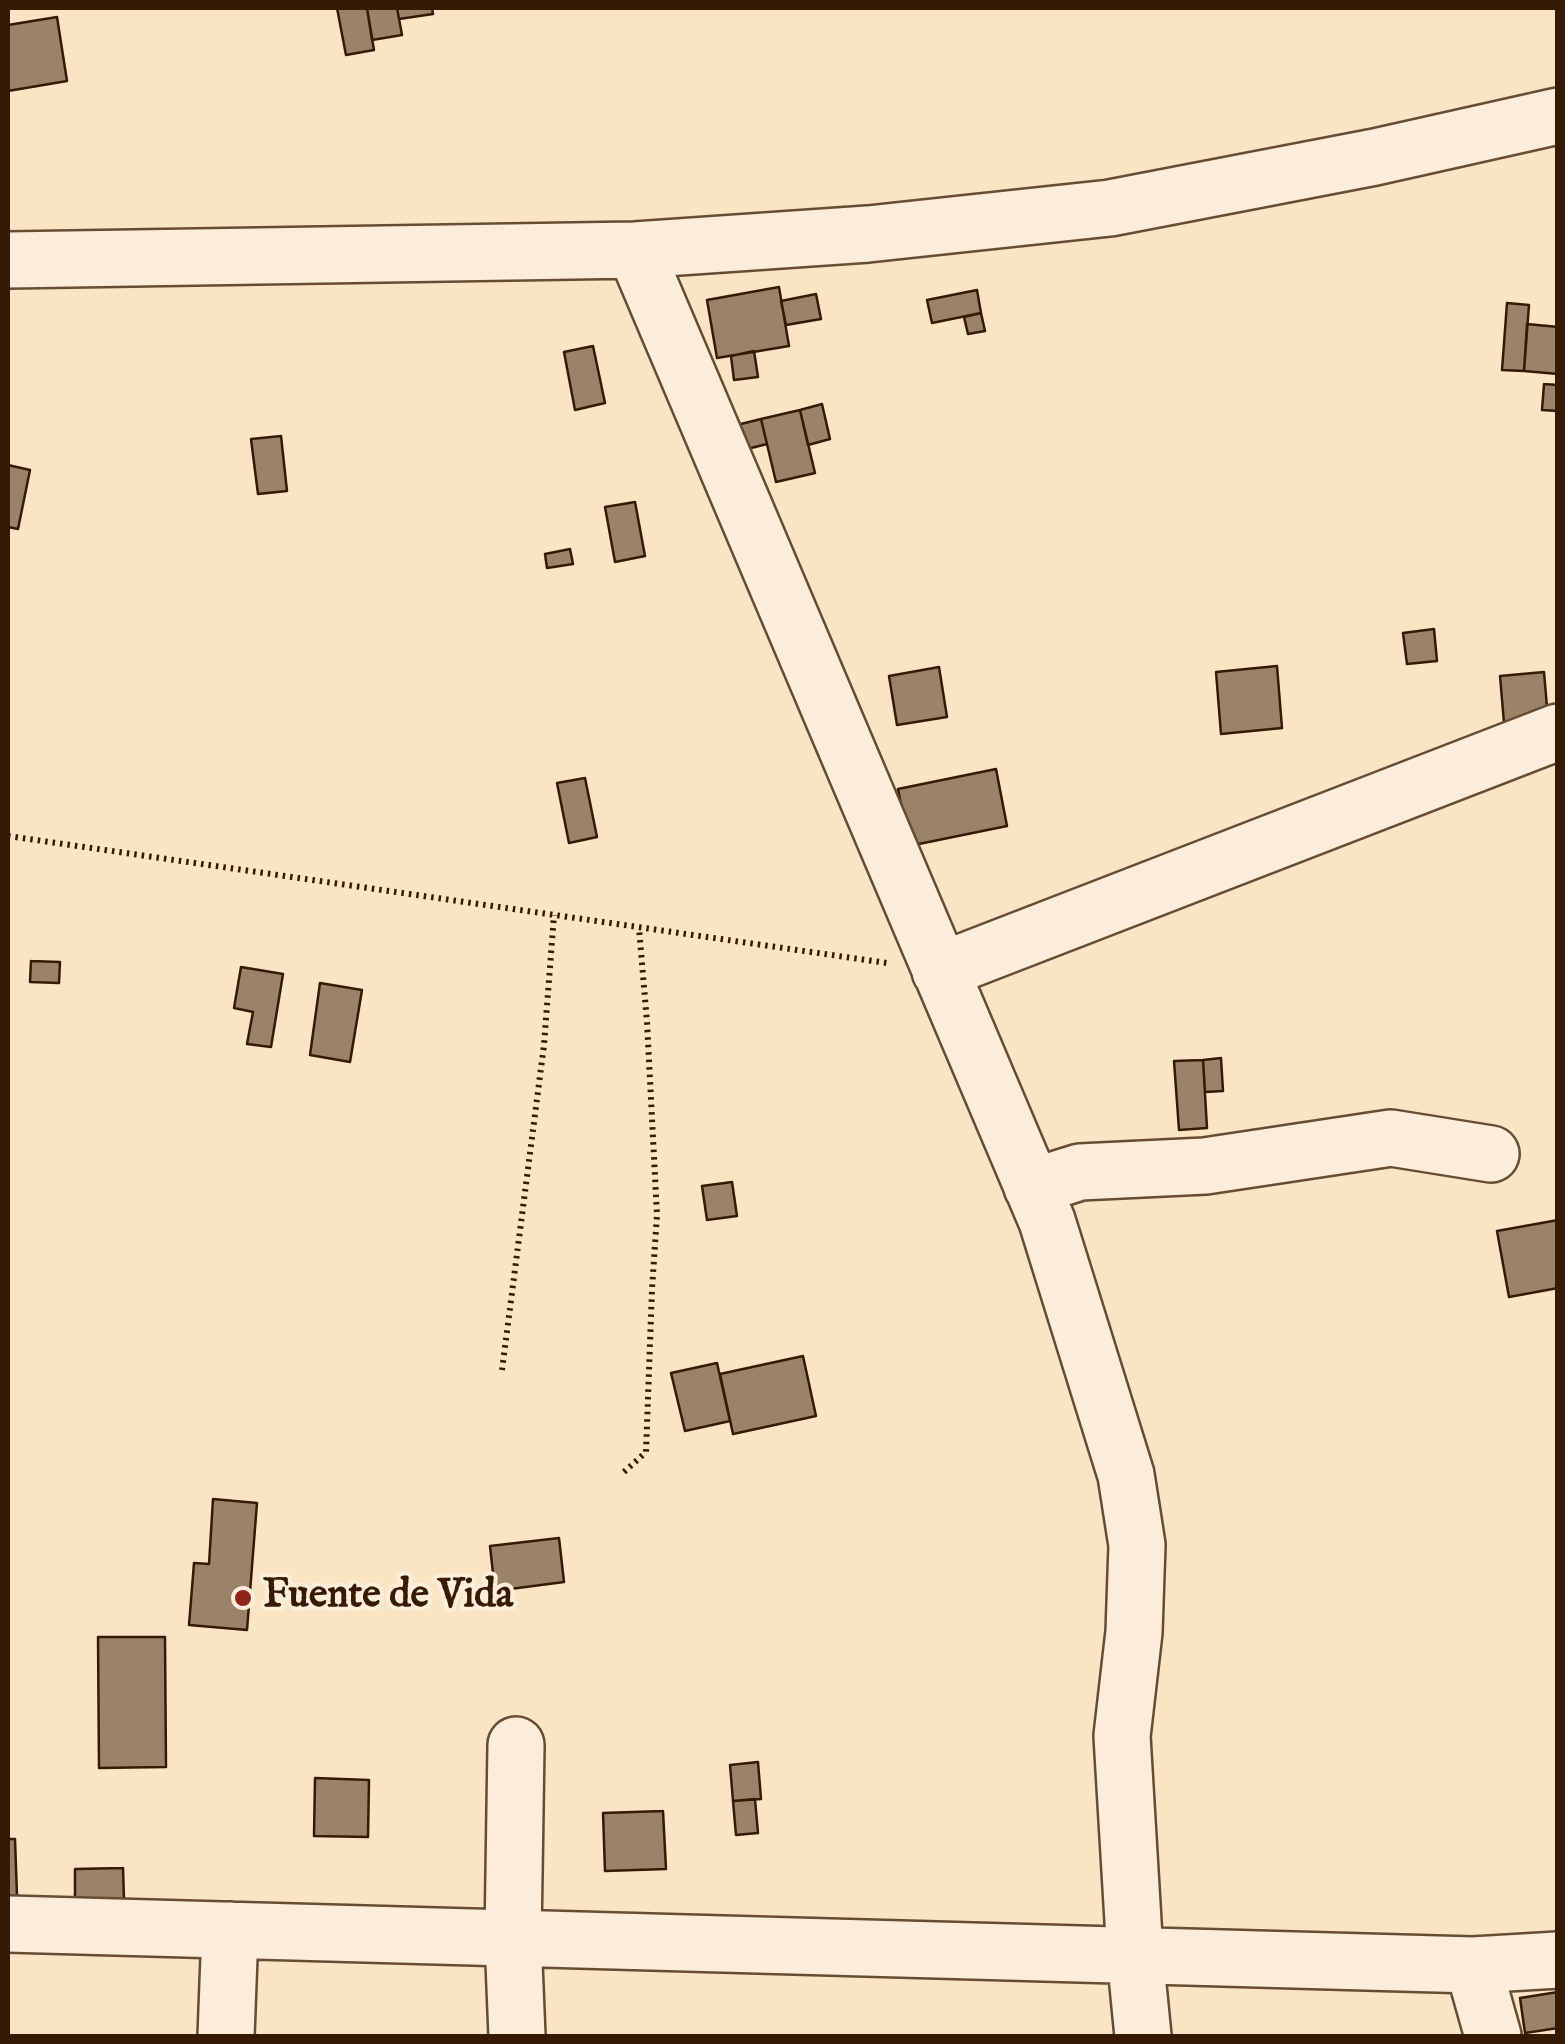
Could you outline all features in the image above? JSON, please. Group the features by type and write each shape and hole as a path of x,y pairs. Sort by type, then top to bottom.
{"street":[{"path":"8,260 634,250 868,234 1110,208 1375,157 1558,116"},
{"path":"634,250 1047,1221 1126,1475 1138,1544 1134,1632 1122,1736 1143,2036"},
{"path":"940,971 1558,732"},
{"path":"1032,1186 1080,1172 1205,1166 1391,1138 1491,1154"},
{"path":"516,1745 513,1938 517,2036"},
{"path":"8,1924 1472,1966 1558,1960"},
{"path":"226,2036 230,1930"},
{"path":"1472,1966 1493,2036"}],"path":[{"path":"8,836 940,971"},
{"path":"502,1370 544,1045 554,915"},
{"path":"624,1472 646,1452 657,1215 638,928"}],"building":[{"path":"337,8 367,8 374,50 346,55"},
{"path":"367,8 397,8 402,35 372,40"},
{"path":"397,8 432,8 433,14 399,19"},
{"path":"57,17 67,81 8,91 8,25"},
{"path":"779,287 789,346 717,358 707,300"},
{"path":"977,290 981,313 932,323 927,300"},
{"path":"816,294 821,319 786,325 781,301"},
{"path":"1507,303 1529,305 1524,371 1502,370"},
{"path":"981,313 985,331 968,334 964,317"},
{"path":"1527,324 1558,327 1558,374 1524,371"},
{"path":"593,346 605,403 575,410 564,352"},
{"path":"754,351 758,377 734,380 731,356"},
{"path":"1544,384 1558,385 1558,411 1542,410"},
{"path":"822,404 830,439 808,445 800,410"},
{"path":"800,410 815,473 776,482 761,419"},
{"path":"761,419 767,444 743,450 737,425"},
{"path":"281,436 287,491 258,494 251,439"},
{"path":"8,465 30,470 18,529 8,527"},
{"path":"635,502 645,556 615,562 605,507"},
{"path":"570,549 573,564 547,568 545,554"},
{"path":"1434,629 1437,661 1407,664 1403,633"},
{"path":"1277,666 1282,728 1221,734 1216,672"},
{"path":"939,667 947,717 897,725 889,676"},
{"path":"1544,672 1548,719 1504,723 1500,676"},
{"path":"996,769 1007,826 909,846 898,789"},
{"path":"585,778 597,837 569,843 557,783"},
{"path":"31,961 60,962 59,983 30,982"},
{"path":"241,967 283,974 271,1047 247,1044 253,1012 234,1008"},
{"path":"320,983 362,990 350,1062 310,1055"},
{"path":"1221,1058 1223,1091 1205,1092 1203,1060"},
{"path":"1203,1060 1207,1128 1179,1130 1174,1061"},
{"path":"732,1182 737,1216 707,1220 702,1186"},
{"path":"1558,1220 1558,1288 1509,1297 1497,1231"},
{"path":"803,1356 816,1416 733,1434 720,1374"},
{"path":"717,1363 730,1421 685,1431 671,1373"},
{"path":"213,1499 257,1503 247,1630 189,1625 194,1563 209,1564"},
{"path":"559,1538 564,1582 495,1591 490,1546"},
{"path":"98,1637 165,1637 166,1767 99,1768"},
{"path":"758,1762 761,1799 733,1801 730,1765"},
{"path":"315,1778 369,1780 368,1837 314,1836"},
{"path":"755,1799 758,1833 736,1835 733,1801"},
{"path":"663,1811 666,1869 605,1871 603,1813"},
{"path":"8,1839 15,1839 17,1896 8,1896"},
{"path":"123,1868 124,1900 75,1901 75,1869"},
{"path":"1558,1992 1558,2028 1525,2033 1520,1998"}],"place":[{"name":"Fuente de Vida","path":"243,1598"}]}
